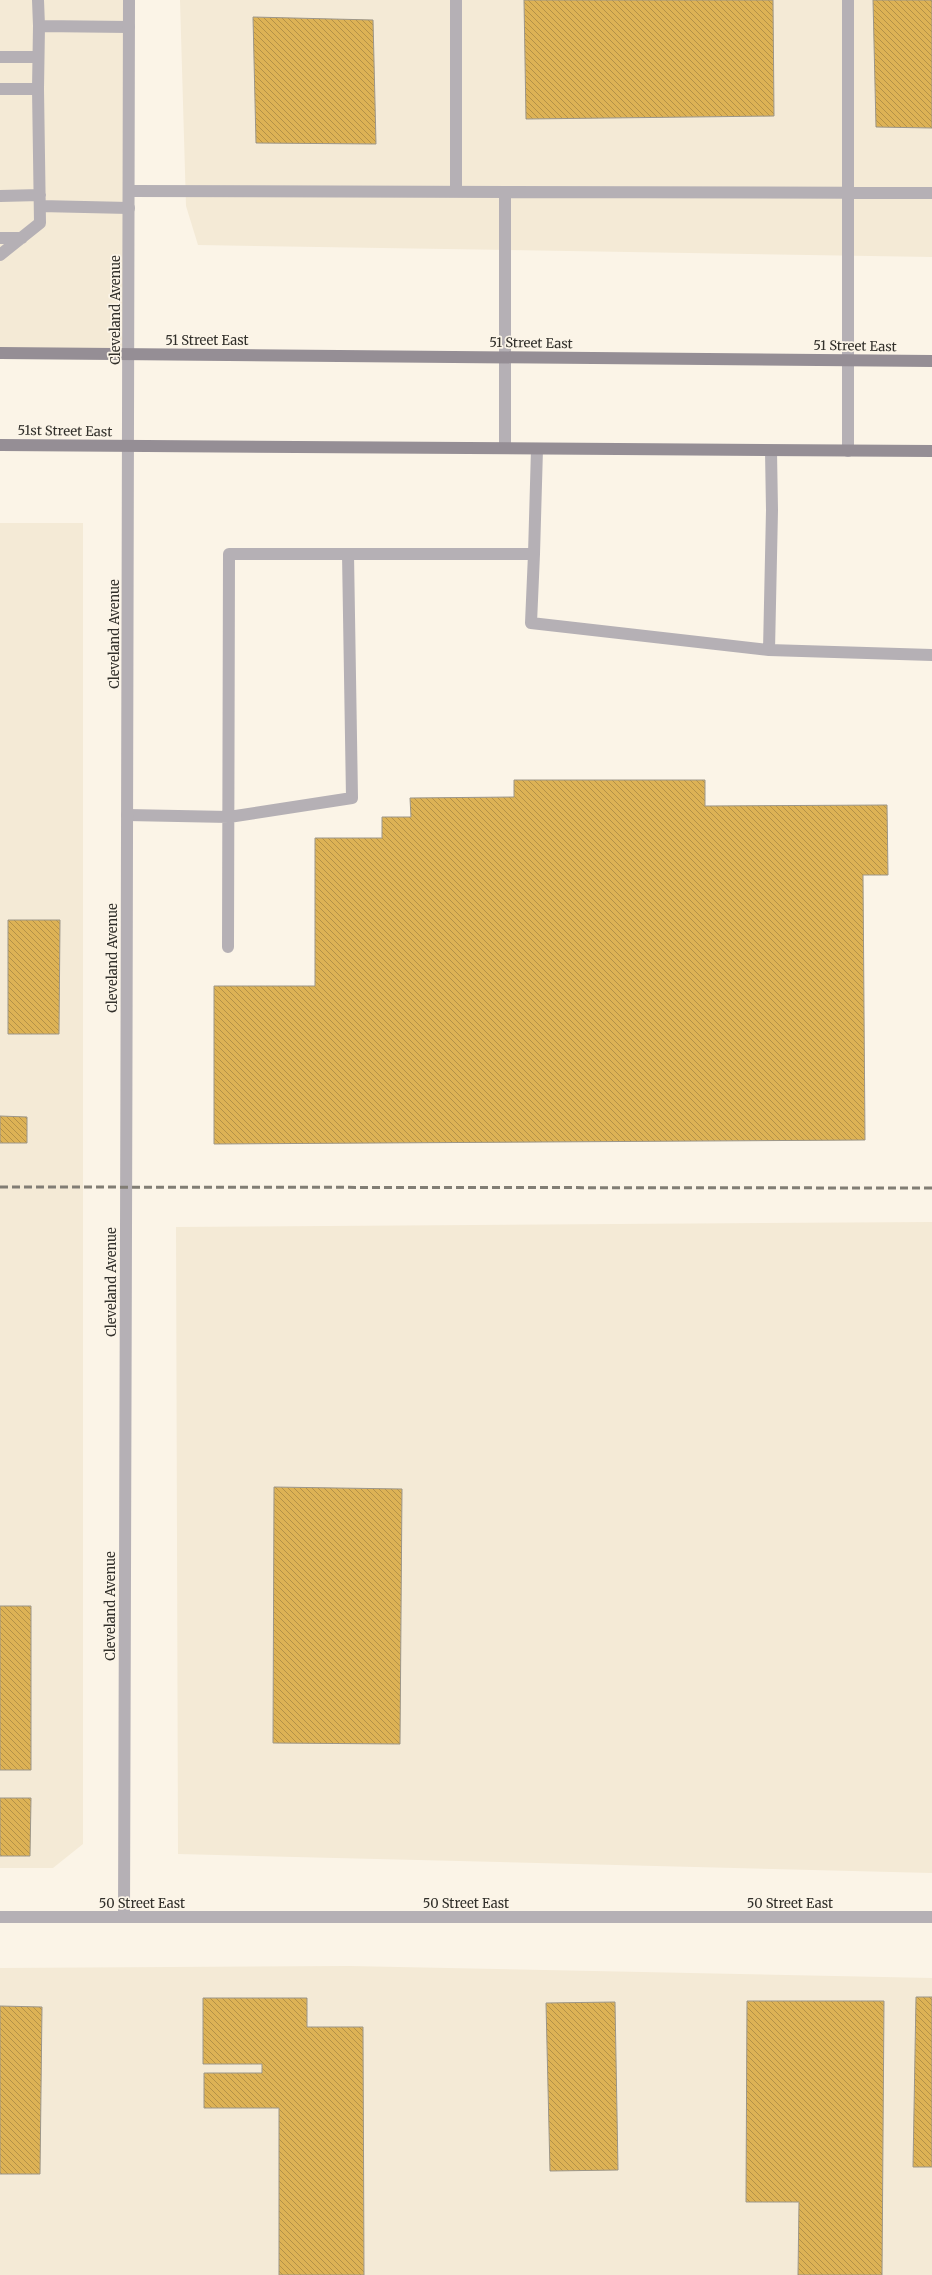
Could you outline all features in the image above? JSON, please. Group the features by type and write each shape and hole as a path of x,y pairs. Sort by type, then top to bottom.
{"main road":[{"path":"0,353 129,354"},
{"name":"51 Street East","path":"129,354 932,361"},
{"name":"51st Street East","path":"0,445 129,446"},
{"path":"129,446 932,451"}],"street":[{"path":"0,255 40,223 38,0"},
{"name":"Cleveland Avenue","path":"124,1917 129,446 128,0"},
{"path":"456,0 456,192"},
{"path":"848,0 848,451"},
{"path":"39,26 128,27"},
{"path":"0,57 38,57"},
{"path":"0,89 38,89"},
{"path":"129,192 932,193"},
{"path":"505,192 505,448"},
{"path":"0,196 40,201 129,208"},
{"path":"0,238 22,238"},
{"path":"537,449 531,623 769,650 932,655"},
{"path":"769,650 772,510 770,451"},
{"path":"228,947 229,554 534,554"},
{"path":"127,815 229,817 352,798 348,554"},
{"name":"50 Street East","path":"0,1917 932,1917"}],"shaded area":[{"path":"0,0 129,0 129,354 0,353"},
{"path":"180,0 932,0 932,257 198,245 186,206"},
{"path":"0,523 83,523 83,1844 53,1868 0,1868"},
{"path":"932,1222 932,1873 178,1854 176,1227"},
{"path":"349,1966 932,1978 932,2275 0,2275 0,1968"}],"building":[{"path":"524,0 773,0 774,116 526,119"},
{"path":"873,0 932,0 932,128 876,127"},
{"path":"253,17 373,20 376,144 256,143"},
{"path":"514,780 705,780 705,806 887,805 888,875 863,875 865,1140 214,1144 214,986 315,986 315,838 382,838 382,817 411,817 410,798 514,797"},
{"path":"8,920 60,920 59,1034 8,1034"},
{"path":"0,1116 27,1117 27,1143 0,1143"},
{"path":"274,1487 402,1489 400,1744 273,1743"},
{"path":"0,1606 31,1606 31,1770 0,1770"},
{"path":"0,1798 31,1798 30,1856 0,1856"},
{"path":"916,1997 932,1997 932,2167 913,2167"},
{"path":"203,1998 307,1998 307,2027 363,2027 364,2275 279,2275 279,2108 204,2108 204,2073 262,2073 262,2064 203,2064"},
{"path":"747,2001 884,2001 882,2275 798,2275 799,2202 746,2202"},
{"path":"615,2002 618,2170 550,2171 546,2003"},
{"path":"0,2006 42,2007 40,2174 0,2174"}],"railway":[{"path":"0,1187 932,1188"}]}
